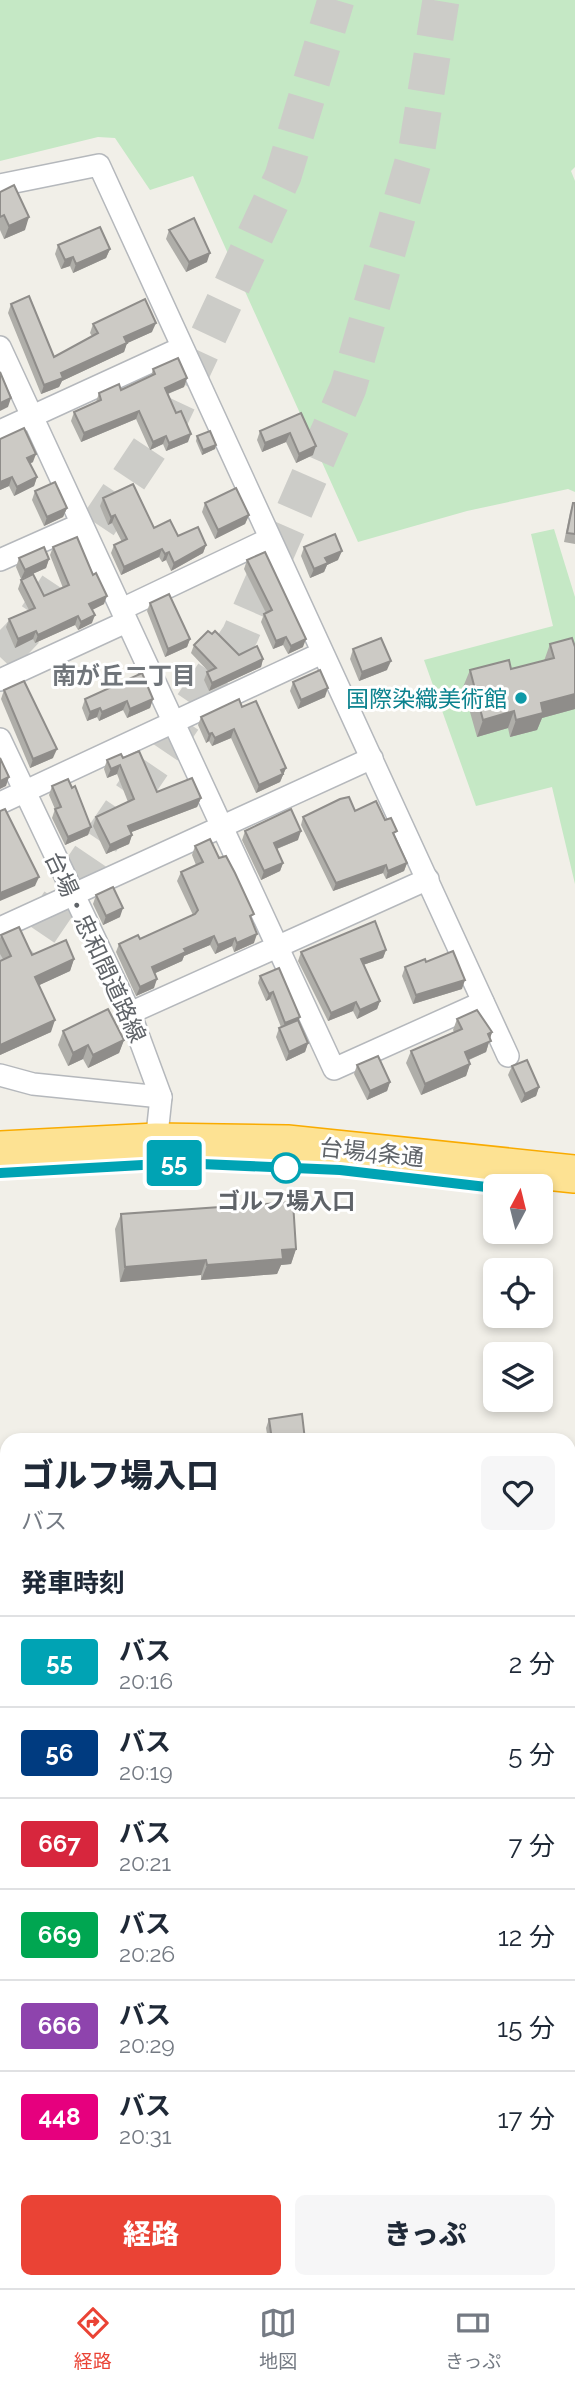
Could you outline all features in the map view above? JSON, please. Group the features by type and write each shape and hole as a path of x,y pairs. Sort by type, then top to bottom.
{"highway":[{"name":"台場4条通","path":"0,1150 155,1152 338,1147 575,1174"},
{"name":"台場4条通","path":"0,1173 155,1152 483,1187"},
{"path":"553,1195 575,1198"}],"street":[{"path":"0,185 99,165 508,1056"},
{"path":"0,347 220,828 334,1069 483,1002"},
{"path":"0,431 181,348"},
{"path":"0,560 81,524"},
{"path":"0,680 269,539"},
{"path":"0,803 322,653"},
{"name":"台場・忠和間道路線","path":"0,739 71,895 130,1013 161,1097 155,1152"},
{"path":"0,928 372,758"},
{"path":"130,1013 428,879"},
{"path":"0,1075 33,1084 161,1097"}],"green space":[{"path":"0,0 575,0 575,167 571,171 575,181 575,492 568,489 467,511 358,542 193,176 150,190 115,138 98,137 0,161"},
{"path":"554,529 575,597 575,884 552,787 476,806 424,660 553,626 531,534"}],"building":[{"path":"14,185 29,217 9,226 4,215 0,217 0,192"},
{"path":"194,218 210,253 189,262 169,230"},
{"path":"100,227 110,249 76,264 73,257 65,260 58,245"},
{"path":"29,296 54,357 98,333 93,324 145,299 156,323 124,337 127,343 61,373 63,378 44,385 11,304"},
{"path":"178,358 187,378 165,388 176,413 181,411 191,434 169,443 166,436 153,442 139,411 84,433 74,412 101,400 99,393 119,384 121,390 155,374 153,369"},
{"path":"0,372 11,398 0,403"},
{"path":"301,413 316,446 299,454 290,433 265,443 260,431"},
{"path":"24,428 36,454 27,458 37,477 17,487 12,477 0,482 0,439"},
{"path":"210,431 216,445 203,450 197,436"},
{"path":"55,482 67,508 47,517 35,491"},
{"path":"133,484 154,528 170,520 178,536 198,527 206,545 174,563 169,552 165,554 162,549 124,567 114,545 127,539 115,515 111,517 103,498"},
{"path":"236,488 249,515 218,530 205,503"},
{"path":"575,503 575,534 567,533"},
{"path":"335,534 342,551 325,558 328,563 314,569 304,547"},
{"path":"77,537 93,575 96,573 107,596 89,604 95,615 81,622 78,616 38,635 36,631 18,639 9,619 35,608 21,580 33,574 44,596 69,585 53,547"},
{"path":"44,547 49,559 25,570 19,558"},
{"path":"265,552 306,639 291,646 286,637 276,641 264,614 272,610 247,560"},
{"path":"169,594 190,639 168,649 150,603"},
{"path":"208,631 212,634 215,631 239,655 257,646 263,659 212,683 207,672 216,668 194,645"},
{"path":"381,638 391,661 362,672 353,649"},
{"name":"国際染織美術館","path":"572,638 575,647 575,694 541,703 543,713 516,720 514,711 483,720 470,670 509,660 511,669 554,658 550,644"},
{"path":"320,670 328,688 301,700 293,682"},
{"path":"142,673 153,699 130,709 127,701 102,712 100,708 90,712 85,699"},
{"path":"24,681 57,749 33,759 4,690"},
{"path":"239,699 242,707 256,701 286,768 281,770 283,774 259,785 234,729 215,738 212,733 209,734 201,717"},
{"path":"139,751 157,792 192,778 201,798 128,826 132,835 110,845 96,817 134,799 120,765 111,769 107,760 121,754 123,758"},
{"path":"0,758 9,777 0,781"},
{"path":"68,779 72,788 75,786 91,827 68,837 55,809 61,807 52,786"},
{"path":"349,797 355,811 376,801 385,820 391,818 397,831 393,833 407,863 388,871 386,865 336,883 303,817"},
{"path":"5,809 39,877 0,893 0,811"},
{"path":"291,809 301,831 274,843 283,863 264,871 245,831"},
{"path":"210,839 219,858 226,856 235,873 254,914 250,916 257,934 237,943 235,938 218,945 214,936 184,949 186,952 152,967 157,979 140,987 119,944 138,935 140,939 195,914 198,910 181,872 203,862 195,846"},
{"path":"113,887 123,908 106,916 96,895"},
{"path":"375,921 386,950 361,959 380,1001 360,1010 356,1002 331,1013 301,952"},
{"path":"19,927 32,955 66,940 74,959 35,977 55,1020 0,1045 0,961 11,956 1,935"},
{"path":"453,951 465,980 416,995 405,967"},
{"path":"279,968 300,1017 285,1023 273,992 269,994 260,976"},
{"path":"108,1009 124,1040 93,1055 88,1045 73,1053 63,1031"},
{"path":"477,1010 492,1032 488,1034 491,1041 465,1052 470,1064 425,1084 411,1051 462,1029 457,1019"},
{"path":"298,1020 308,1043 289,1052 279,1028"},
{"path":"378,1056 390,1082 370,1091 357,1065"},
{"path":"527,1060 539,1087 525,1094 512,1066"},
{"path":"293,1202 296,1249 282,1250 283,1259 207,1265 206,1260 125,1267 121,1214"},
{"path":"302,1414 304,1433 271,1433 269,1419"}],"tunnel":[{"path":"0,657 35,620 171,416 283,176 336,0"},
{"path":"0,971 36,937 240,635 348,388 417,148 441,0"}],"bus line":[{"name":"55","path":"0,1173 178,1163 340,1170 483,1187"}],"place":[{"name":"国際染織美術館","path":"521,698"},
{"name":"ゴルフ場入口","path":"286,1168"}],"district":[{"name":"南が丘二丁目","path":"124,675"}]}
